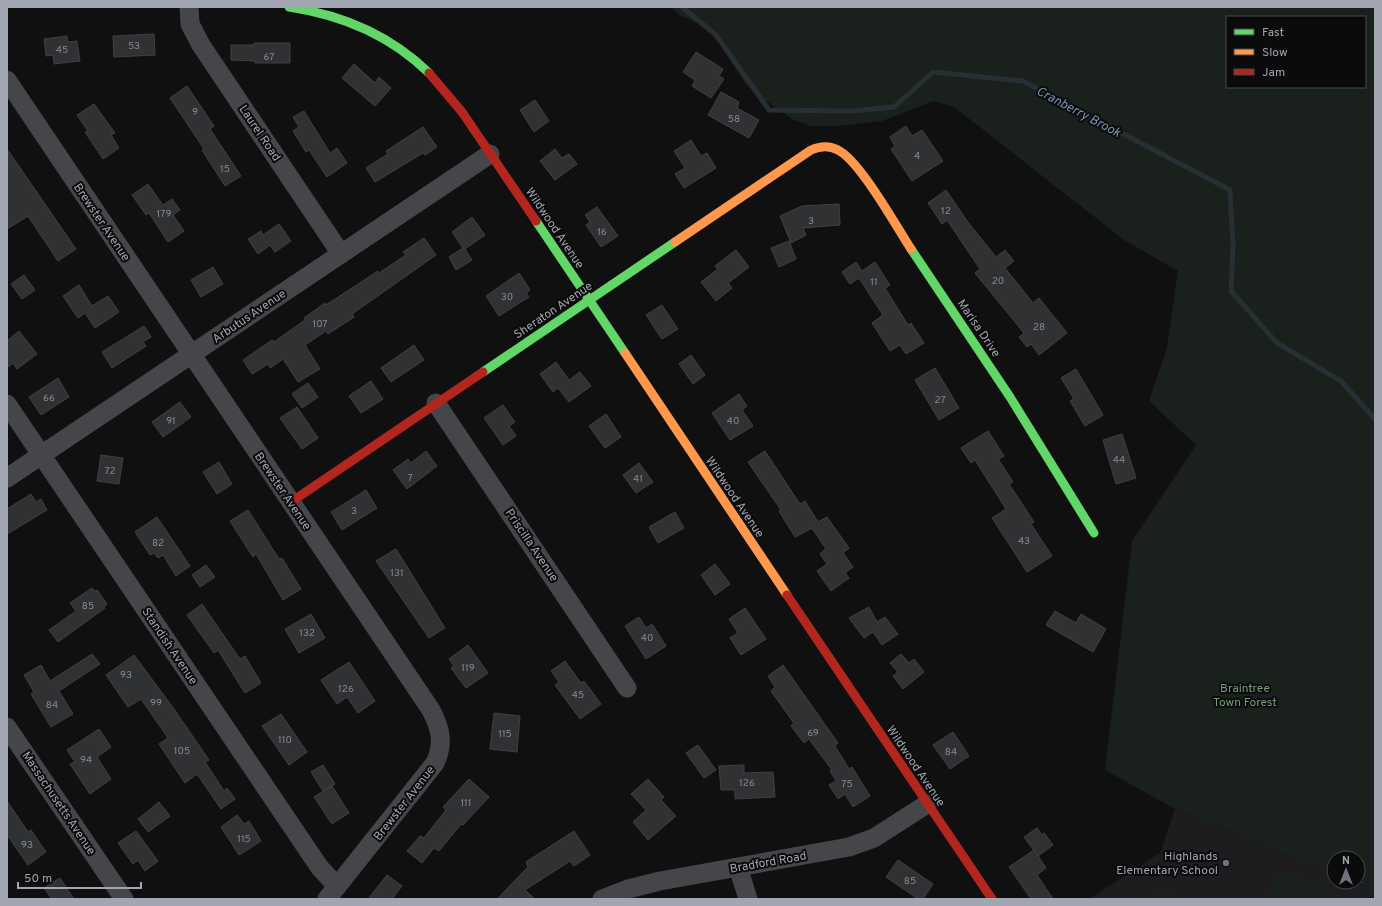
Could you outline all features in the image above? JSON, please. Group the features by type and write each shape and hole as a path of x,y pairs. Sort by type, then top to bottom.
{"street":[{"name":"Laurel Road","path":"189,7 190,24 201,45 341,254"},
{"name":"Wildwood Avenue","path":"289,7 314,11 340,18 365,28 389,42 424,68 443,89 490,154 926,804 992,899"},
{"name":"Brewster Avenue","path":"7,80 431,710 439,728 441,736 440,754 430,771 332,892"},
{"name":"Sheraton Avenue","path":"291,502 811,150 817,147 831,146"},
{"name":"Marisa Drive","path":"831,146 846,155 857,167 1010,396 1094,533"},
{"name":"Arbutus Avenue","path":"7,478 490,154"},
{"name":"Priscilla Avenue","path":"436,403 628,688"},
{"name":"Standish Avenue","path":"7,404 320,868 332,892"},
{"name":"Massachusetts Avenue","path":"7,727 124,899"},
{"name":"Bradford Road","path":"602,899 628,889 660,881 835,850 862,843 885,831 926,804"},
{"path":"738,867 748,899"}],"shaded area":[{"name":"Highlands Elementary School","path":"1175,809 1326,871 1326,890 1366,890 1366,886 1375,889 1375,899 1089,899 1160,853"}],"green space":[{"name":"Braintree Town Forest","path":"671,7 1375,7 1375,889 1366,886 1366,850 1326,850 1326,871 1175,809 1105,770 1132,541 1196,445 1149,401 1167,348 1178,271 1124,240 954,107 933,101 882,121 839,126 811,126 792,119 765,100 745,83 710,29 679,15"},
{"path":"1276,871 1326,885 1326,890 1333,890 1331,899 1269,899"},
{"path":"1169,886 1176,899 1145,899 1145,898"}],"building":[{"path":"154,34 155,55 114,57 113,36"},
{"path":"67,36 68,42 77,41 80,61 54,64 53,55 46,56 44,39"},
{"path":"254,43 290,43 290,63 255,63 255,61 231,60 231,45 254,45"},
{"path":"696,52 723,69 719,76 724,79 711,98 692,86 695,80 683,72"},
{"path":"354,64 375,83 379,77 391,88 375,106 342,78"},
{"path":"187,86 214,126 210,129 241,176 225,186 202,150 204,149 170,98"},
{"path":"721,92 739,102 737,108 759,120 749,138 708,115"},
{"path":"535,100 549,121 534,132 520,110"},
{"path":"94,104 115,133 111,135 119,148 103,159 85,132 88,131 77,115"},
{"path":"304,111 330,153 337,148 347,163 327,177 309,150 306,152 293,131 299,127 293,117"},
{"path":"906,126 912,136 922,130 943,161 912,181 891,149 895,146 890,137"},
{"path":"423,127 437,147 425,155 423,153 375,182 366,168 388,154 386,151"},
{"path":"691,140 701,156 707,153 716,168 684,188 675,174 685,168 674,151"},
{"path":"7,149 76,249 58,261 28,216 7,229"},
{"path":"555,149 562,158 569,154 577,164 555,180 540,161"},
{"path":"148,184 163,205 172,199 180,210 173,215 184,231 168,242 149,213 146,215 132,195"},
{"path":"946,190 967,221 996,257 1005,250 1014,261 1005,268 1033,303 1039,298 1067,333 1039,355 1031,344 1027,347 1019,337 1024,333 975,273 980,269 947,220 942,224 928,203"},
{"path":"839,204 840,225 803,228 806,235 791,243 780,216 802,206"},
{"path":"597,207 618,236 601,247 586,225 590,222 585,215"},
{"path":"472,217 485,235 465,249 472,260 456,270 449,257 463,248 452,232"},
{"path":"279,224 291,241 275,252 270,245 258,254 248,239 261,231 263,235"},
{"path":"424,238 436,255 352,314 354,317 328,334 326,331 305,345 320,369 298,382 283,359 270,368 268,364 252,374 243,360 272,340 274,342 305,320 304,318 325,303 326,305 378,271 379,273 406,255 403,252"},
{"path":"789,241 796,259 779,267 771,248"},
{"path":"736,250 749,267 728,283 732,288 716,301 701,282 718,269 715,266"},
{"path":"856,262 862,271 875,262 890,285 885,288 908,325 911,323 924,343 906,354 900,345 890,351 872,323 883,315 859,278 850,284 842,272"},
{"path":"213,267 223,284 201,297 191,280"},
{"path":"519,273 530,290 526,293 529,297 499,316 486,296"},
{"path":"24,275 35,290 22,299 11,284"},
{"path":"79,285 92,306 108,296 119,312 95,328 85,313 78,318 63,296"},
{"path":"662,305 678,329 662,339 646,315"},
{"path":"144,326 151,337 143,342 146,346 112,368 102,352"},
{"path":"19,331 37,354 17,369 13,363 7,368 7,341"},
{"path":"414,345 424,360 391,382 381,368"},
{"path":"691,355 705,375 693,384 679,364"},
{"path":"556,362 569,380 580,372 591,386 569,402 558,388 553,392 540,374"},
{"path":"935,368 959,408 939,420 915,380"},
{"path":"1076,369 1103,415 1085,426 1070,401 1074,399 1061,378"},
{"path":"58,378 69,397 41,415 29,397"},
{"path":"371,381 383,399 361,413 349,396"},
{"path":"308,383 318,397 302,408 292,394"},
{"path":"739,394 747,406 742,410 753,426 730,440 712,413"},
{"path":"180,402 191,417 163,437 152,422"},
{"path":"503,405 515,422 509,426 516,436 503,445 484,418"},
{"path":"297,407 318,438 302,449 280,418"},
{"path":"606,414 621,437 605,448 589,426"},
{"path":"988,431 1004,456 998,459 1013,482 1009,484 1034,522 1031,524 1052,556 1027,572 992,518 1006,509 975,460 971,463 961,448"},
{"path":"1122,434 1136,478 1116,484 1103,440"},
{"path":"426,451 437,466 407,489 393,470 408,459 411,463"},
{"path":"765,451 800,504 805,501 818,522 827,517 849,548 843,553 853,567 845,573 849,578 831,591 817,571 827,564 820,554 826,549 812,528 795,537 779,511 781,510 748,462"},
{"path":"101,455 123,458 119,484 97,481"},
{"path":"219,462 232,484 217,494 203,472"},
{"path":"639,463 653,482 636,493 623,475"},
{"path":"366,490 377,508 342,530 331,512"},
{"path":"31,494 36,502 41,499 47,510 7,534 7,509"},
{"path":"248,510 279,559 282,558 301,589 283,600 256,554 253,557 230,521"},
{"path":"675,512 684,528 658,543 649,527"},
{"path":"157,517 190,566 176,576 163,555 158,558 154,553 150,555 135,532"},
{"path":"396,549 445,628 429,638 376,561"},
{"path":"715,564 730,584 715,595 701,575"},
{"path":"206,565 215,577 200,587 192,575"},
{"path":"92,588 94,591 97,590 107,604 104,606 105,608 58,642 49,630 76,611 70,603"},
{"path":"202,604 240,659 245,656 261,683 245,693 218,650 214,653 187,615"},
{"path":"869,607 877,622 885,617 898,634 882,645 873,632 864,638 849,618"},
{"path":"745,608 766,639 741,655 730,638 738,633 729,619"},
{"path":"1055,611 1076,623 1081,614 1106,629 1093,652 1046,625"},
{"path":"311,614 325,638 299,653 285,629"},
{"path":"639,617 646,628 652,624 666,646 646,659 625,626"},
{"path":"468,645 488,673 466,688 451,668 454,666 449,659"},
{"path":"92,654 100,664 59,691 73,714 51,727 31,694 34,692 24,675 41,665 50,681"},
{"path":"901,654 909,663 914,659 924,672 903,689 893,676 898,672 890,663"},
{"path":"134,655 209,760 205,762 224,791 227,788 235,799 221,809 197,774 185,783 159,744 168,738 141,699 128,707 106,675"},
{"path":"565,661 581,683 584,681 601,704 580,719 555,685 559,682 551,671"},
{"path":"349,662 375,701 358,713 347,697 337,704 321,680"},
{"path":"783,665 838,743 835,746 849,769 852,767 870,796 853,807 845,794 838,799 829,785 836,781 830,771 832,770 809,739 804,743 791,726 794,723 771,691 775,687 768,676"},
{"path":"494,713 520,716 517,752 490,749"},
{"path":"281,714 307,752 289,765 262,726"},
{"path":"99,729 111,747 97,757 111,779 90,794 70,764 75,762 67,750"},
{"path":"953,732 969,756 950,769 933,745"},
{"path":"698,745 716,770 704,778 686,753"},
{"path":"323,765 335,784 323,791 311,772"},
{"path":"744,765 744,773 773,772 775,797 735,799 735,790 721,790 719,766"},
{"path":"469,779 489,797 463,825 461,824 439,851 434,848 422,863 407,851 420,836 424,838 446,810 443,807"},
{"path":"648,779 664,797 661,800 676,816 648,840 633,822 646,810 631,794"},
{"path":"332,786 349,813 332,824 314,797"},
{"path":"7,801 28,832 31,830 46,852 28,865 7,835"},
{"path":"159,802 170,816 148,832 138,819"},
{"path":"237,815 244,824 249,821 261,841 239,855 221,827"},
{"path":"1037,828 1042,835 1044,833 1053,845 1038,856 1024,837"},
{"path":"136,831 158,861 145,871 138,860 133,864 118,843"},
{"path":"574,831 590,855 574,866 570,861 525,890 535,899 497,899 528,867 526,862"},
{"path":"1034,850 1046,868 1037,875 1053,899 1031,899 1009,867"},
{"path":"898,860 933,884 923,899 918,899 886,877"},
{"path":"387,875 402,886 392,899 368,899"},
{"path":"60,878 74,899 52,899 44,888"}],"waterway":[{"name":"Cranberry Brook","path":"682,7 716,35 769,110 851,111 894,107 933,72 1023,81 1230,190 1233,246 1231,291 1277,343 1341,381 1375,419"}],"traffic: fast":[{"path":"289,7 328,15 365,29 398,48 429,73"},
{"path":"536,221 625,353"},
{"path":"483,372 675,242"},
{"path":"911,249 1010,397 1094,533"}],"traffic: slow":[{"path":"675,242 811,150 831,147 847,156 857,167 877,195 911,249"},
{"path":"625,353 787,595"}],"traffic: jam":[{"path":"429,73 462,112 536,221"},
{"path":"291,502 483,372"},
{"path":"787,595 992,899"}],"place":[{"name":"Highlands Elementary School","path":"1226,863"}]}
